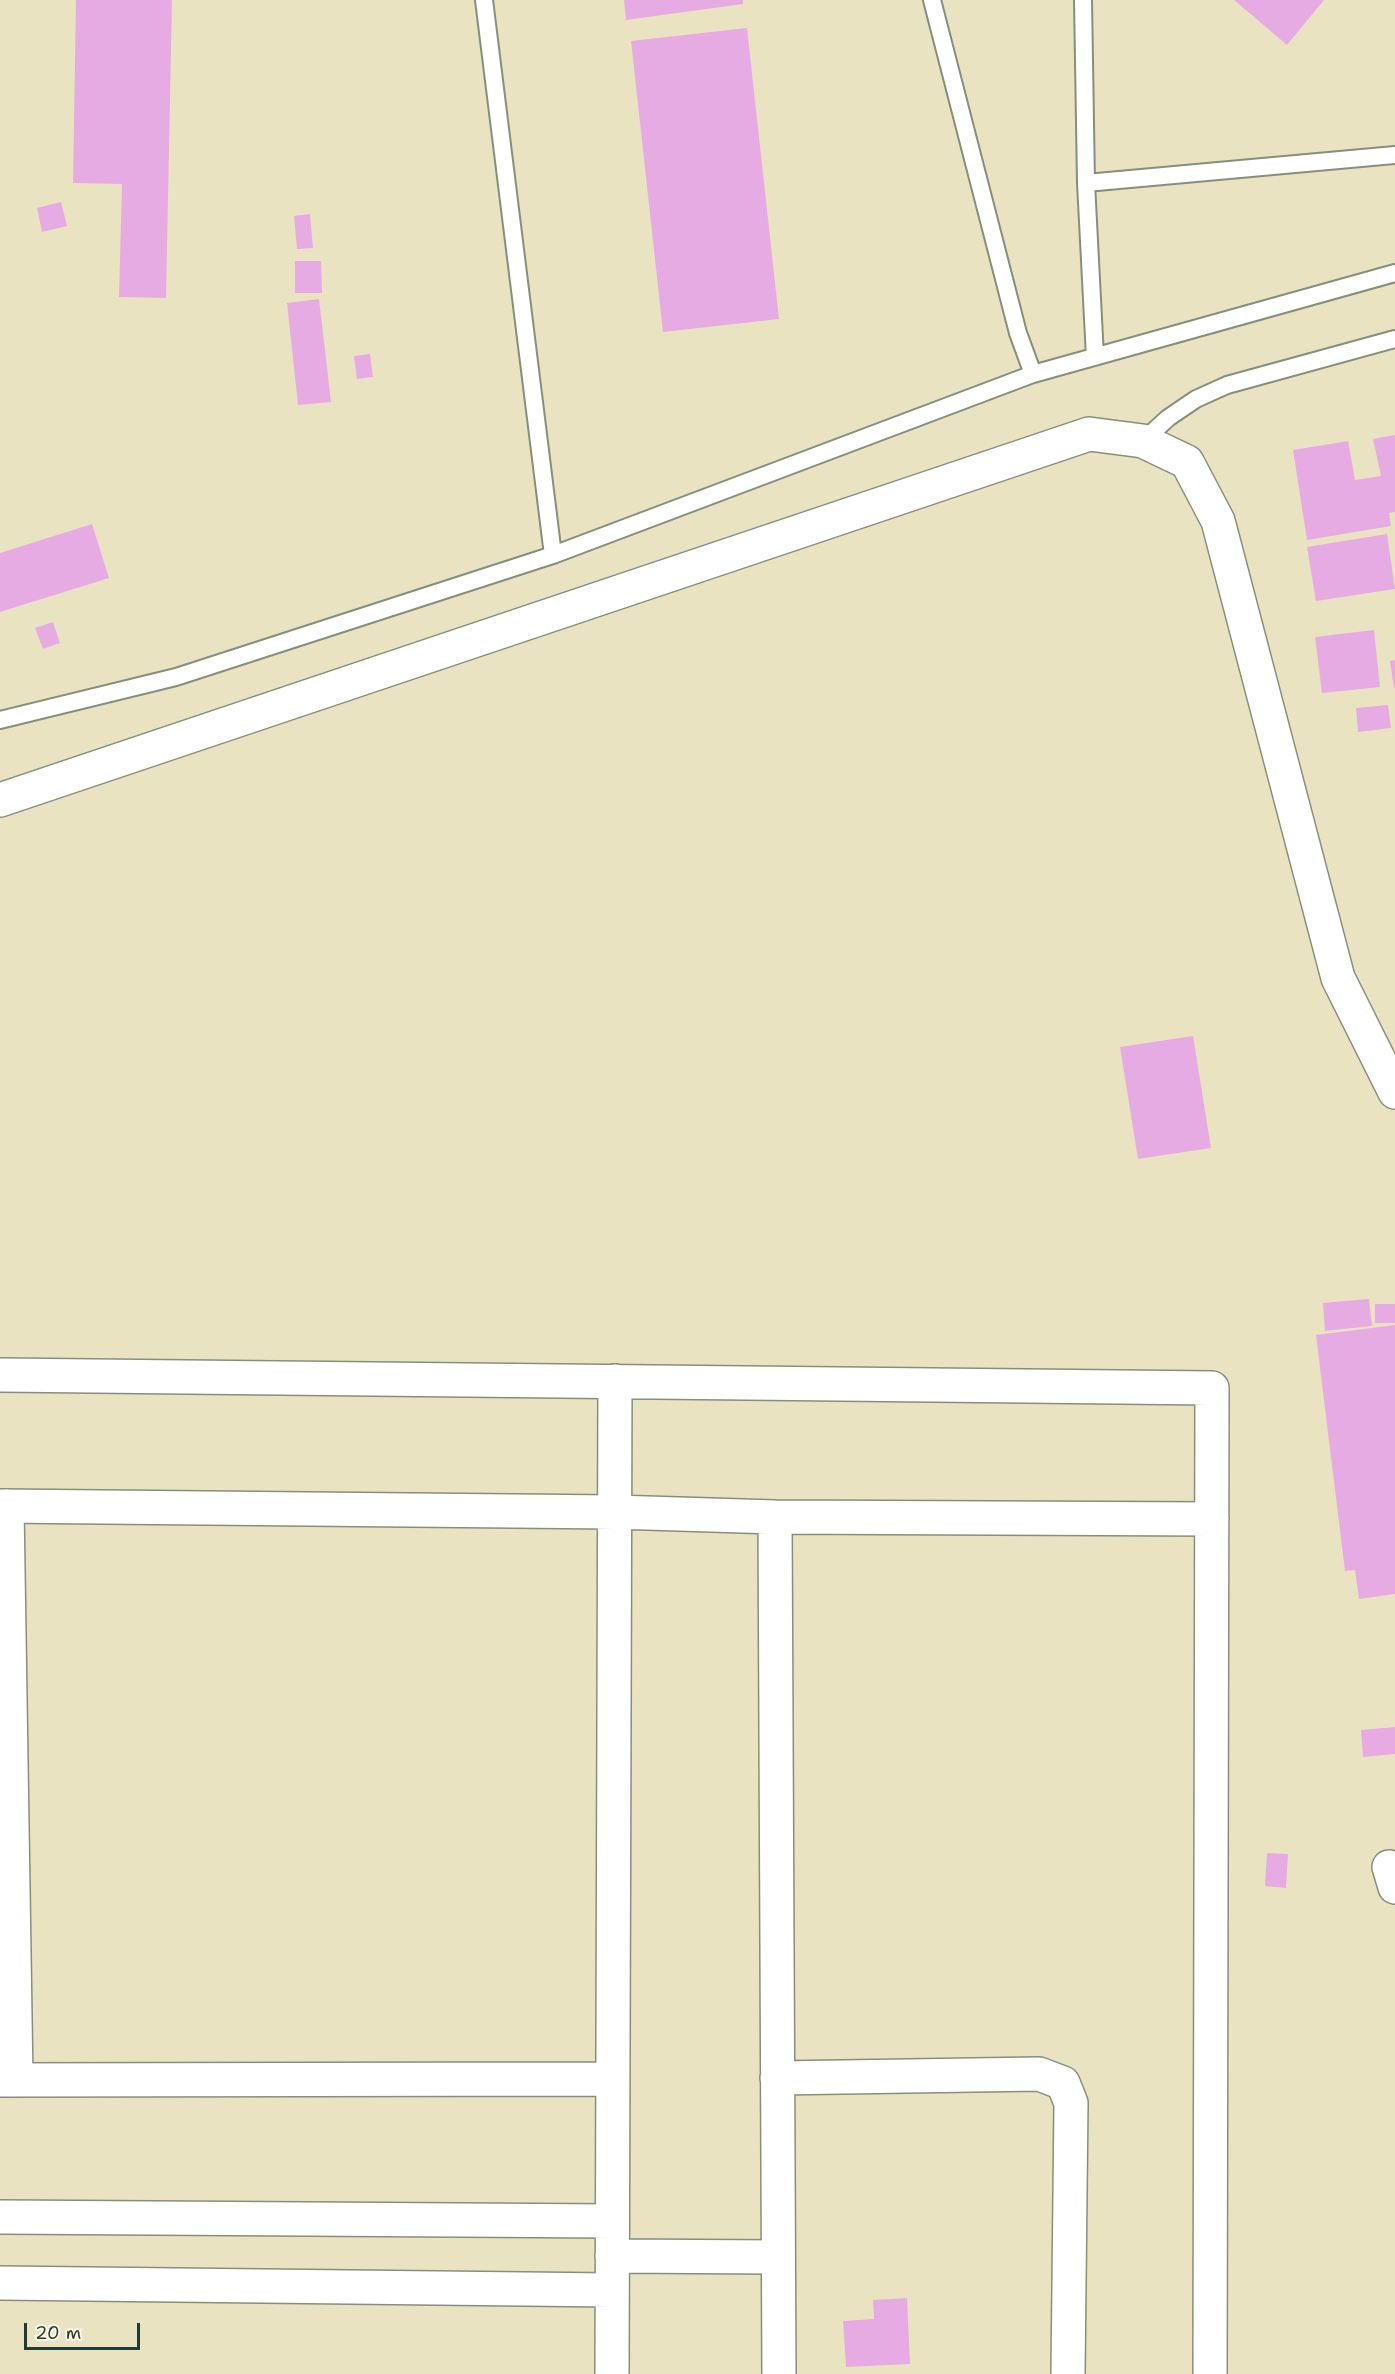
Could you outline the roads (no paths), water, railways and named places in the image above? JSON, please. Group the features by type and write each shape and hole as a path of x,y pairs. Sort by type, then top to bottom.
{"street":[{"path":"0,800 1089,435 1143,441 1187,462 1218,522 1338,978 1395,1092"},
{"path":"0,1375 1212,1388 1210,2374"},
{"path":"612,2374 615,1382"},
{"path":"612,2079 8,2080 4,1506 615,1512 775,1517 1212,1519"},
{"path":"775,1517 779,2374"},
{"path":"777,2078 1039,2074 1063,2083 1071,2103 1068,2374"},
{"path":"0,2217 612,2221"},
{"path":"612,2256 778,2257"},
{"path":"0,2283 612,2290"}],"lane":[{"path":"484,0 553,555"},
{"path":"932,0 1018,333 1033,374"},
{"path":"1083,0 1086,183 1095,357"},
{"path":"1086,183 1395,155"},
{"path":"0,720 176,677 553,555 1033,374 1395,273"},
{"path":"1143,441 1168,418 1196,399 1227,385 1395,339"}]}
